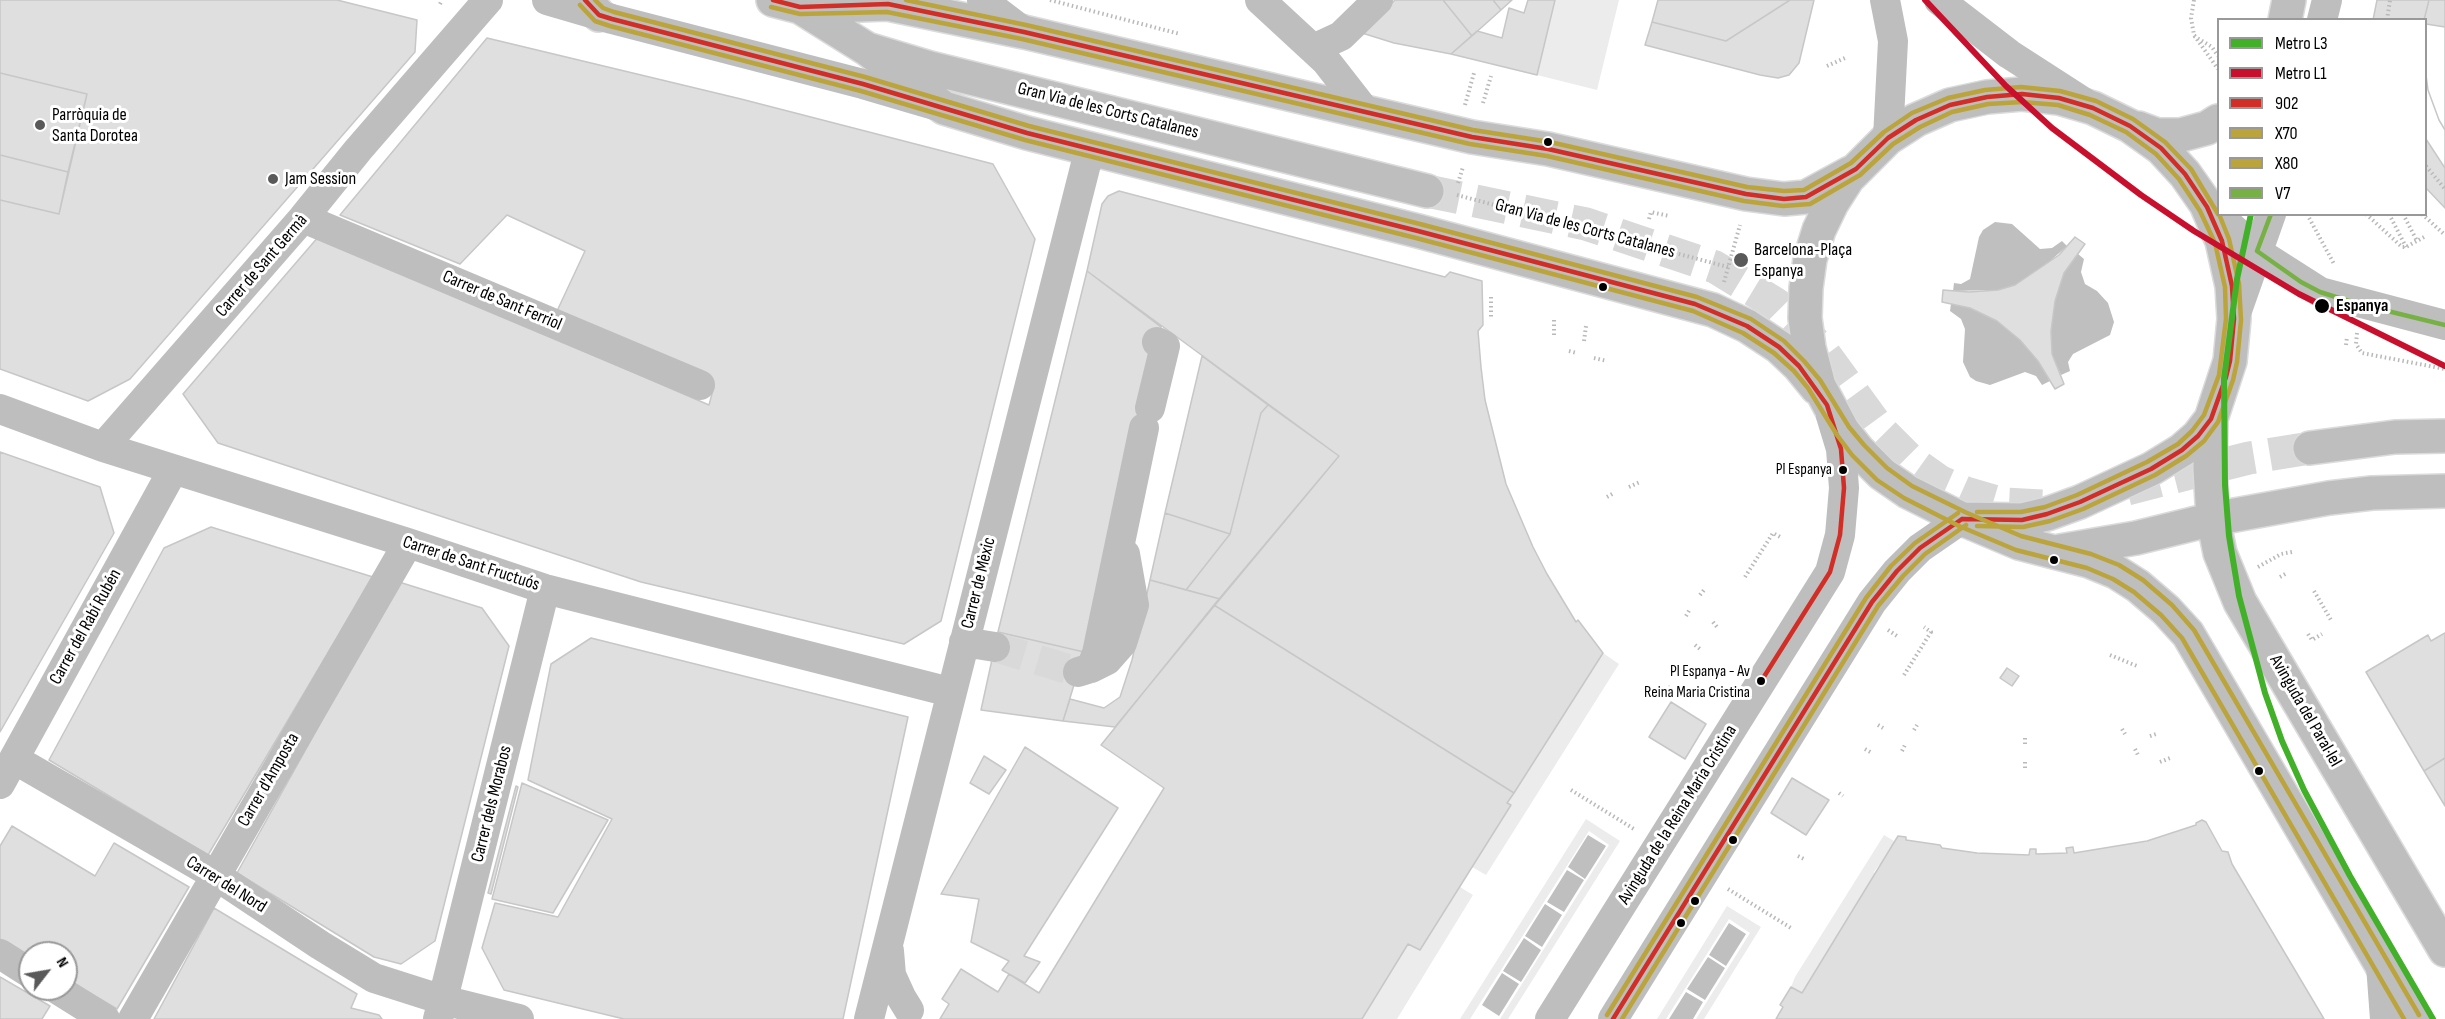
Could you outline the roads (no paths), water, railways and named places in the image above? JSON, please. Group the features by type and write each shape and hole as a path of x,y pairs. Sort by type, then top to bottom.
{"main road":[{"path":"2285,18 2289,0"},
{"name":"Gran Via de les Corts Catalanes","path":"786,4 888,4 1023,32 1472,137 1548,149 1746,194 1784,199 1806,197 1856,169"},
{"name":"Gran Via de les Corts Catalanes","path":"786,4 867,49 941,70 1441,193"},
{"path":"867,49 944,108 1027,133 1418,231 1713,310 1779,347 1799,366 1858,450 1882,474 1908,492 1962,519 2019,543 2089,561 2116,572 2138,586 2166,610 2187,634 2413,1019"},
{"path":"1827,405 1819,386 1809,348 1805,318 1810,259 1819,230 1832,203 1856,169 1888,138 1916,120 1950,105 1987,97 2022,94 2059,98 2093,108 2130,126 2157,135 2207,128 2217,122"},
{"path":"1962,519 2022,520 2080,502 2151,469 2182,450 2198,436 2211,419 2230,361 2234,319 2228,262 2222,241 2206,204 2185,174 2161,148 2130,126"},
{"name":"Avinguda del Paral·lel","path":"2211,419 2210,468 2213,519 2220,554 2240,602 2445,950"},
{"path":"2310,448 2395,437 2445,436"},
{"path":"2055,552 2136,538 2213,519 2372,493 2445,491"}],"street":[{"name":"Carrer de Sant Germà","path":"103,447 303,218 358,150 488,0"},
{"path":"547,0 592,7 944,108"},
{"path":"982,0 1023,32"},
{"path":"1260,0 1326,61 1365,111"},
{"path":"1313,49 1341,36 1378,0"},
{"path":"1885,0 1893,41 1888,138"},
{"path":"1939,0 2009,54 2093,108"},
{"path":"2322,18 2327,0"},
{"name":"Carrer de Mèxic","path":"869,1019 950,692 1090,148"},
{"path":"2206,204 2217,214"},
{"path":"2219,216 2257,251 2320,292 2445,324"},
{"path":"2234,319 2270,216"},
{"name":"Carrer de Sant Ferriol","path":"303,218 700,385"},
{"path":"1123,539 1134,605 1122,643 1107,660 1085,670 1112,588 1147,418 1165,346 1157,342"},
{"name":"Avinguda de la Reina Maria Cristina","path":"1550,1019 1830,572 1840,535 1844,488 1841,449 1827,405"},
{"name":"Carrer de Sant Fructuós","path":"0,409 172,470 408,543 545,589 950,692"},
{"name":"Carrer del Rabí Rubén","path":"7,772 172,470"},
{"path":"1613,1019 1872,602 1897,571 1920,548 1962,519"},
{"name":"Carrer d'Amposta","path":"133,1019 408,543"},
{"name":"Carrer dels Morabos","path":"441,1010 545,589"},
{"path":"964,642 995,647"},
{"name":"Carrer del Nord","path":"7,772 215,875 374,978 441,1010 519,1019"},
{"path":"890,935 891,975 901,997 916,1014"},
{"path":"0,954 18,965"},
{"path":"2381,965 2385,1019"},
{"path":"76,1001 105,1019"},
{"path":"869,1019 887,1007 898,1006 916,1014"}],"tunnel":[{"path":"1427,191 1586,224 1715,267 1776,304 1820,348 1880,430 1911,461 1939,481 1966,493 2003,504 2045,506"},
{"path":"2127,489 2249,458 2310,448"},
{"path":"995,647 1078,672"}],"metro line":[{"name":"L1","path":"1925,0 2006,86 2052,128 2141,195 2194,231 2299,294 2445,366"},
{"name":"L3","path":"2251,216 2237,279 2224,379 2225,485 2229,536 2239,596 2265,693 2282,741 2304,790 2350,876 2433,1019"}],"place":[{"name":"Parròquia de Santa Dorotea","path":"40,125"},
{"name":"Jam Session","path":"273,179"},
{"name":"Barcelona-Plaça Espanya","path":"1741,260"},
{"name":"Espanya","path":"2322,306"},
{"name":"Pl Espanya","path":"1843,470"},
{"name":"Pl Espanya - Av Reina Maria Cristina","path":"1761,681"}]}
